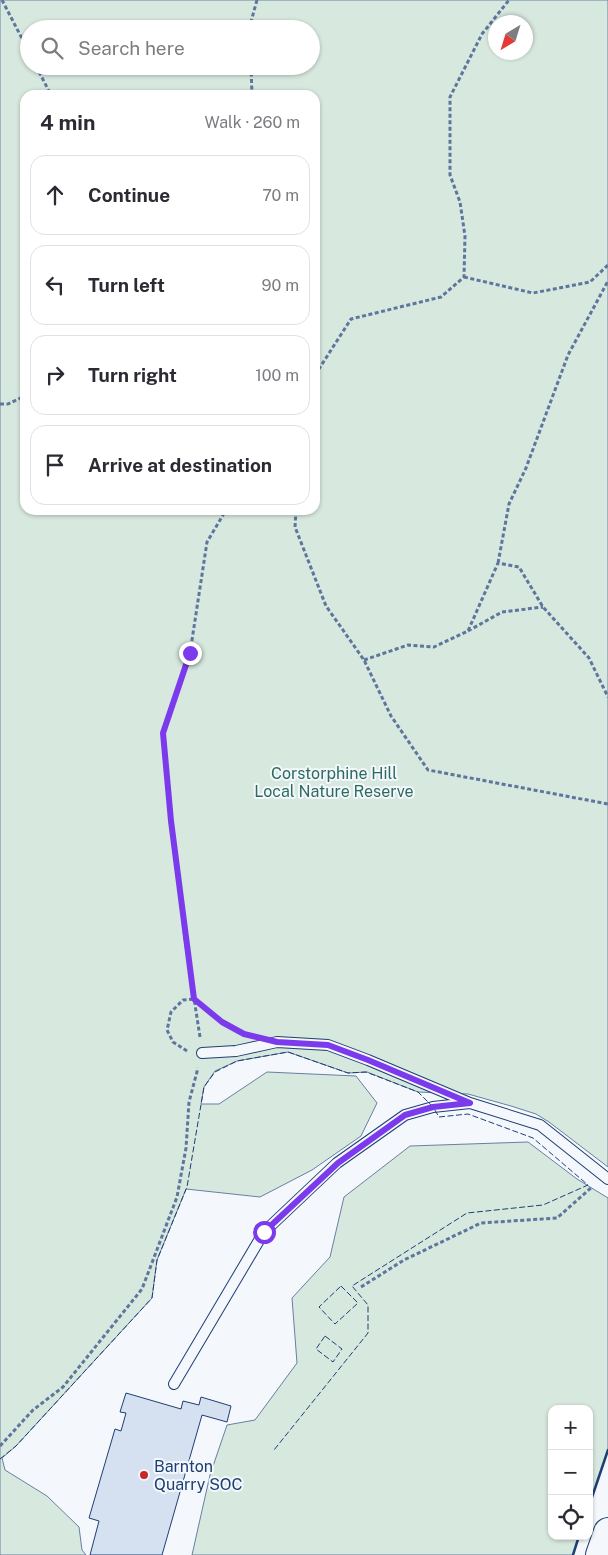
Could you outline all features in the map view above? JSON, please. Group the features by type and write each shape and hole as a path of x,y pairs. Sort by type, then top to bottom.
{"street":[{"path":"600,1555 608,1532"}],"lane":[{"path":"202,1053 236,1051 277,1042 328,1045 470,1103 540,1125 604,1182"},
{"path":"174,1384 264,1232 338,1163 405,1115 433,1107 470,1103"}],"path":[{"path":"2,0 20,35"},
{"path":"251,20 257,0"},
{"path":"320,367 351,318 441,297 464,277 465,236 460,202 450,175 450,97 482,34 509,0"},
{"path":"40,75 48,90"},
{"path":"251,75 252,90"},
{"path":"464,277 533,293 590,282 608,265"},
{"path":"468,631 498,563 508,504 526,468 568,355 608,281"},
{"path":"0,404 8,404 20,398"},
{"path":"0,1446 33,1410 63,1387 142,1289 177,1197 186,1148 189,1102 202,1053 171,821 163,733 190,653 207,542 223,515"},
{"path":"296,515 295,527 326,606 364,660 391,716 428,770 608,804"},
{"path":"498,563 519,567 543,607 589,658 608,697"},
{"path":"364,660 408,645 434,648 502,612 543,607"},
{"path":"202,1053 186,1051 173,1042 167,1030 171,1012 183,1000 194,999 222,1022 244,1034 277,1042"},
{"path":"361,1287 404,1260 481,1223 557,1218 593,1187 604,1182"}],"green space":[{"name":"Corstorphine Hill Local Nature Reserve","path":"0,0 608,0 608,1167 536,1114 468,1094 418,1092 367,1072 348,1073 288,1052 237,1061 215,1071 204,1087 201,1104 219,1104 267,1072 356,1076 377,1103 361,1136 312,1170 260,1197 186,1189 157,1260 152,1298 16,1446 2,1458 5,1470 47,1496 79,1527 82,1550 86,1555 0,1555"},
{"path":"528,1142 577,1179 608,1198 608,1450 593,1494 593,1405 548,1405 548,1540 578,1540 573,1555 192,1555 210,1475 227,1425 255,1420 297,1363 292,1298 330,1257 344,1197 410,1146"}],"building":[{"name":"Barnton Quarry SOC","path":"126,1393 181,1409 183,1401 199,1405 201,1397 231,1406 227,1422 202,1415 162,1555 90,1555 99,1521 89,1518 115,1429 121,1431 126,1413 120,1412"}],"fence":[{"path":"0,1459 16,1446 152,1298 157,1260 187,1187 204,1087 215,1072 237,1061 288,1052 348,1073 366,1072 418,1092 433,1107 439,1117 468,1114 533,1138 588,1185 543,1205 467,1213 352,1286 368,1305 368,1333 274,1450"},
{"path":"341,1286 358,1303 335,1324 319,1307 341,1286"},
{"path":"325,1336 342,1349 333,1362 316,1349 325,1336"}],"wall":[{"path":"593,1495 608,1450"},
{"path":"573,1555 578,1540"}],"place":[{"name":"Barnton Quarry SOC","path":"144,1475"}],"route":[{"path":"190,653 163,733 171,821 194,999 222,1022 244,1034 277,1042 328,1045 470,1103 433,1107 405,1115 338,1163 264,1232"}]}
